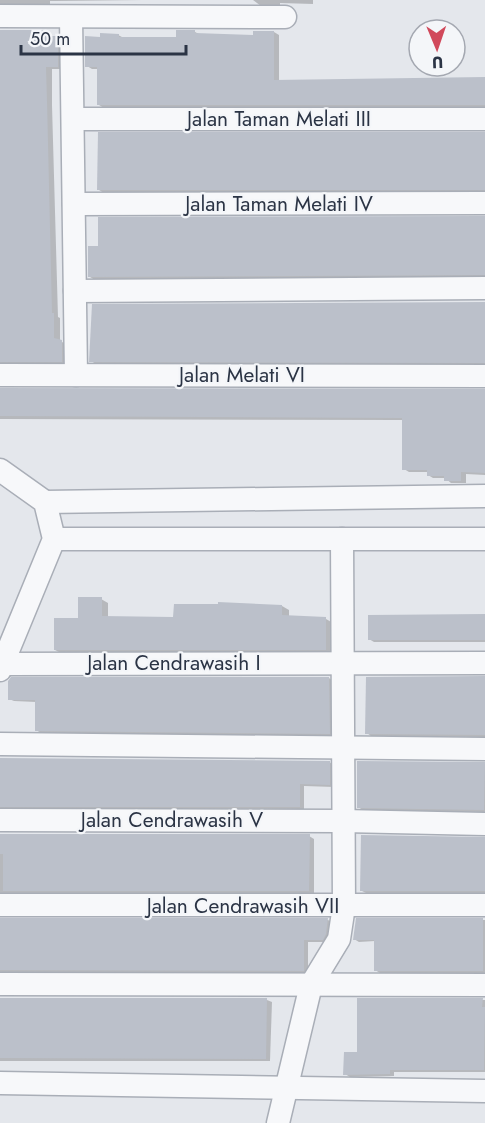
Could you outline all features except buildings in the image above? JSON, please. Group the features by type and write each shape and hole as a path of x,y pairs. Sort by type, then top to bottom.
{"street":[{"path":"0,16 285,17"},
{"path":"71,16 76,375"},
{"name":"Jalan Taman Melati III","path":"73,119 485,119"},
{"name":"Jalan Taman Melati IV","path":"74,204 485,203"},
{"path":"75,291 485,288"},
{"name":"Jalan Melati VI","path":"0,375 485,376"},
{"path":"0,470 45,502 485,496"},
{"path":"2,667 54,539 45,502"},
{"path":"54,539 485,539"},
{"path":"285,1123 278,1123 311,985 339,939 344,906 342,539"},
{"name":"Jalan Cendrawasih I","path":"2,667 344,662 485,663"},
{"path":"0,744 485,749"},
{"name":"Jalan Cendrawasih V","path":"0,820 343,821 485,824"},
{"name":"Jalan Cendrawasih VII","path":"0,905 485,905"},
{"path":"0,984 485,985"},
{"path":"0,1083 485,1091"}]}
